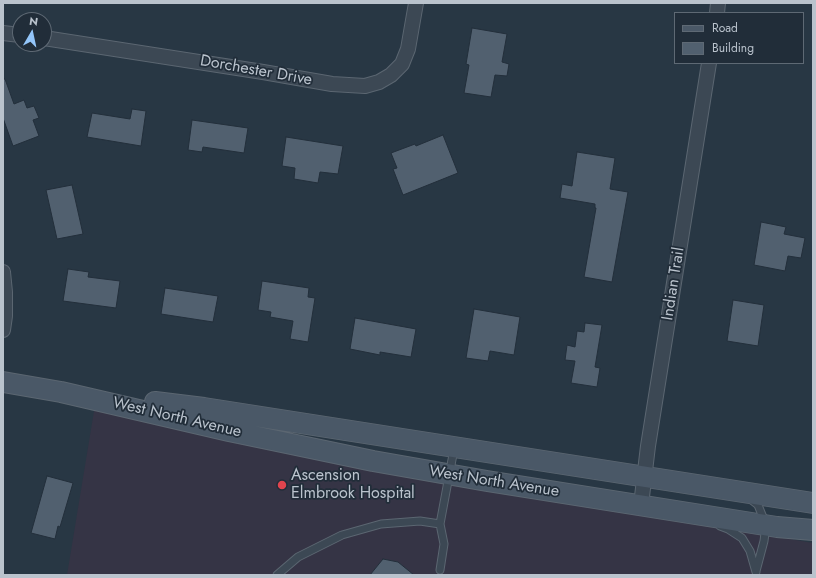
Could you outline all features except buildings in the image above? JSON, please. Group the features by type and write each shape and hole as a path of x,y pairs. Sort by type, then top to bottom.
{"main road":[{"name":"West North Avenue","path":"3,382 61,392 373,461 650,507 766,525 813,530"},
{"name":"West North Avenue","path":"61,392 204,408 813,503"}],"street":[{"name":"Dorchester Drive","path":"52,39 248,69 332,84 365,86 379,82 402,64 408,49 416,4"},
{"name":"Indian Trail","path":"650,507 644,477 649,439 709,64"},
{"path":"3,272 5,300 3,330"}],"lane":[{"path":"440,570 444,544 440,524 454,447"},
{"path":"743,492 758,505 766,525 764,541 756,573"},
{"path":"650,507 728,529 742,538 750,551 756,573"},
{"path":"277,575 298,557 342,535 381,524 420,521 440,524"}],"shaded area":[{"name":"Ascension Elmbrook Hospital","path":"95,405 686,521 813,543 813,575 67,575"}],"place":[{"name":"Ascension Elmbrook Hospital","path":"282,485"}]}
